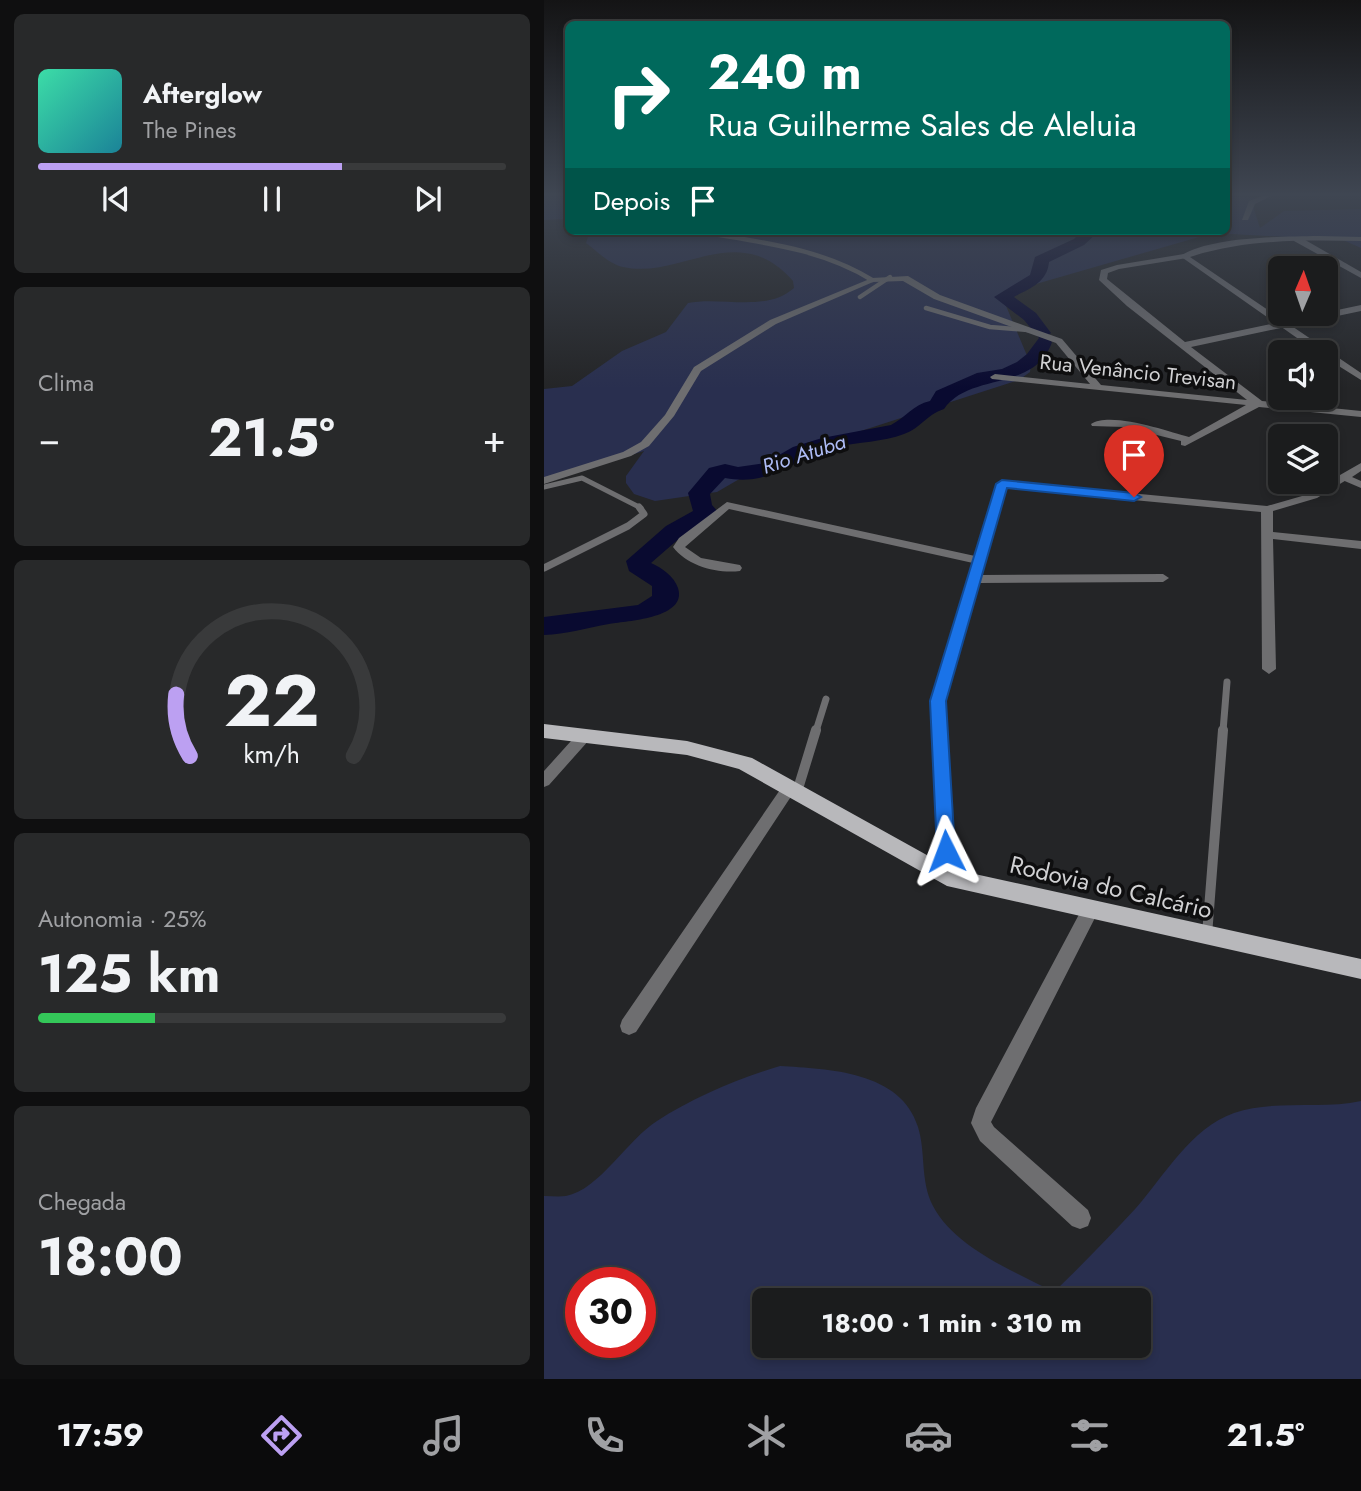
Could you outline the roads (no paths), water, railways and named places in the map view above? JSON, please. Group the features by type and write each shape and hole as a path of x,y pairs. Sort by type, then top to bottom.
{"main road":[{"name":"Rodovia do Calcário","path":"544,731 687,748 745,763 947,877 1361,969"}],"street":[{"path":"1096,424 1124,424 1188,441 1258,403 1103,280 1104,272 1117,267 1157,260"},
{"path":"1190,260 1268,315"},
{"path":"1334,260 1361,276"},
{"path":"544,481 627,454 645,444 669,416 697,369 773,323 872,280 905,278 937,297 1059,341 1098,387"},
{"path":"1338,313 1361,308"},
{"path":"1185,345 1284,326 1305,340"},
{"path":"1338,362 1361,377"},
{"name":"Rua Venâncio Trevisan","path":"995,377 1361,414"},
{"path":"947,877 938,701 1002,484 1267,509 1313,496 1361,466"},
{"path":"1344,477 1361,485"},
{"path":"736,568 703,564 684,555 679,547 727,505 979,561"},
{"path":"1267,509 1269,669"},
{"path":"1267,535 1361,545"},
{"path":"974,579 1163,578"},
{"path":"544,781 585,735"},
{"path":"629,1026 793,790"},
{"path":"1080,1219 987,1134 981,1124 983,1115 1090,909"}],"lane":[{"path":"836,260 854,266 872,280"},
{"path":"860,297 890,277"},
{"path":"926,308 990,327 1028,330"},
{"path":"544,487 582,478 640,507 644,514 629,526 544,568"},
{"path":"1207,935 1227,682"},
{"path":"793,790 826,699"}],"waterway":[{"name":"Rio Atuba","path":"1041,260 1036,278 1002,297 1030,316 1042,333"},
{"name":"Rio Atuba","path":"544,626 563,625 622,613 639,613 664,599 666,593 661,581 638,566 638,561 674,531 707,513 701,507 699,493 717,473 725,471 738,474 771,469 801,452 829,442 897,430 909,424 923,409 937,405 943,395 984,377 1018,370 1038,353 1043,342"}]}
